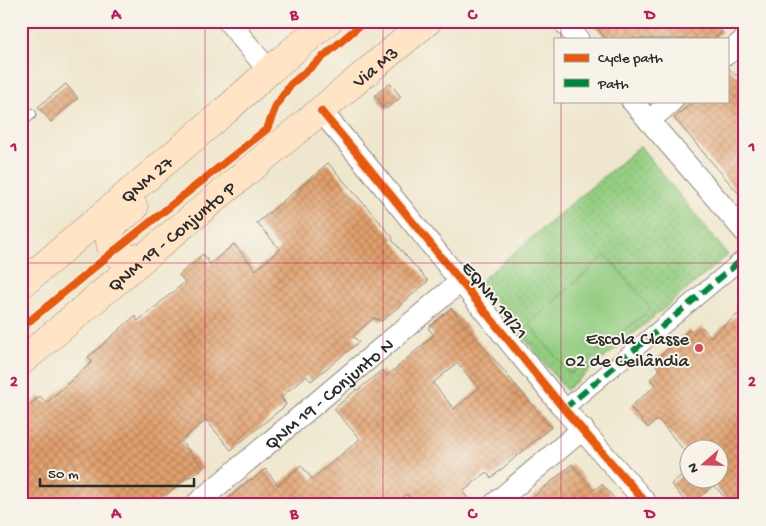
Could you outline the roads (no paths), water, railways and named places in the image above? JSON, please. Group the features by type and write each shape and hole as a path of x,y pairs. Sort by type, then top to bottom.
{"main road":[{"name":"QNM 27","path":"21,286 328,21"},
{"name":"Via M3","path":"321,111 428,21"},
{"path":"146,256 128,258 114,251 110,238 114,225 191,160 225,111"},
{"name":"QNM 19 - Conjunto P","path":"21,362 321,111"}],"street":[{"path":"228,21 270,71"},
{"path":"563,21 577,38"},
{"path":"728,53 745,39"},
{"path":"633,102 745,232"},
{"path":"649,121 671,102"},
{"name":"EQNM 19/21","path":"321,111 564,409 648,505"},
{"path":"564,409 745,257"},
{"name":"QNM 19 - Conjunto N","path":"195,505 461,281"},
{"path":"493,505 583,429"}],"lane":[{"path":"21,122 31,114"}],"place":[{"name":"Escola Classe 02 de Ceilândia","path":"699,348"}]}
